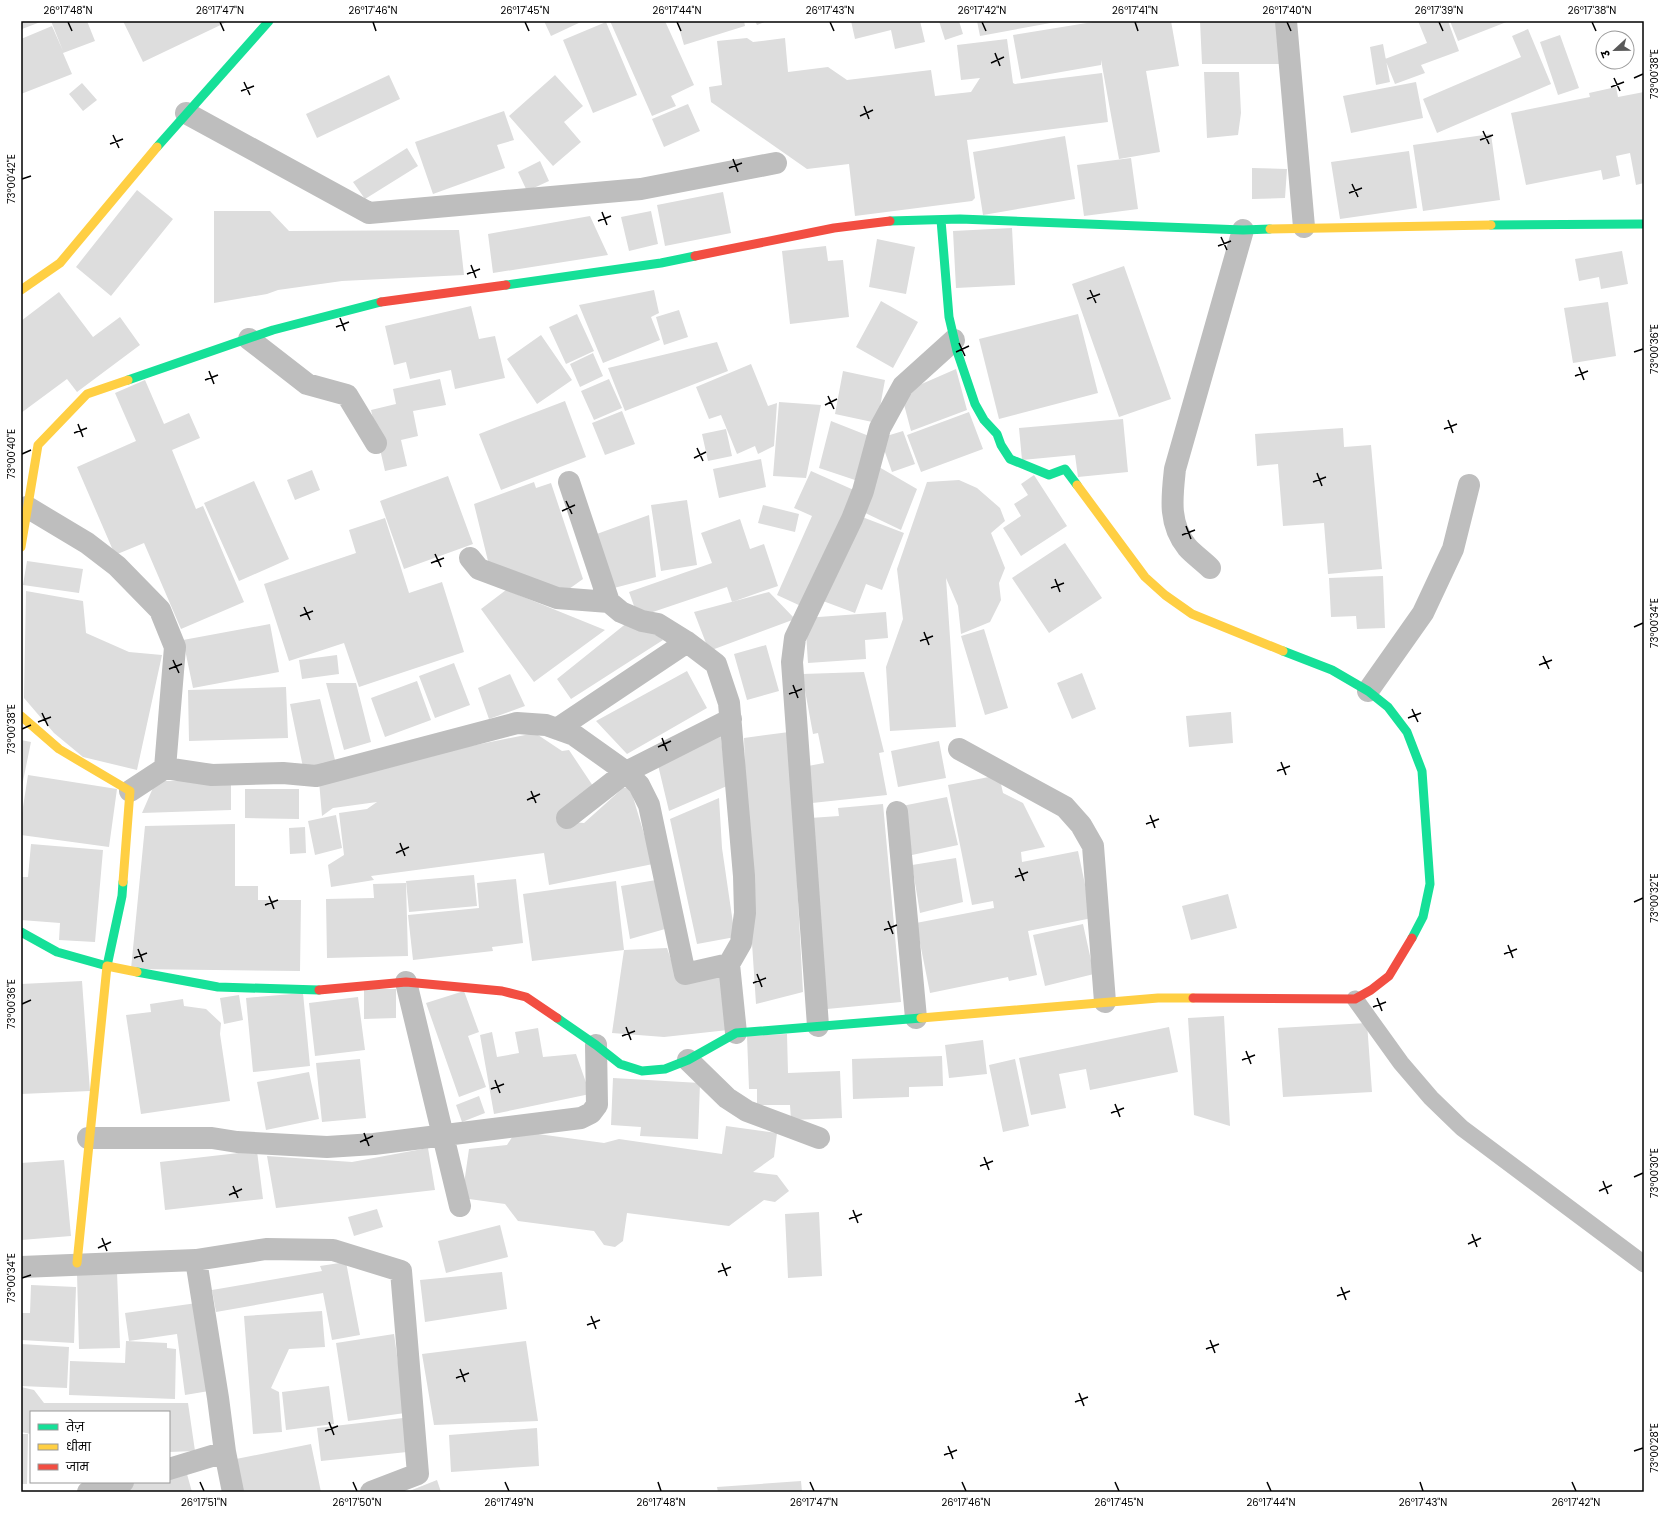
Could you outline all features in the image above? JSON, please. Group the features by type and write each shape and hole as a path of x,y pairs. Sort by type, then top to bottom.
{"street":[{"path":"21,290 60,263 186,113 269,21"},
{"path":"1286,21 1304,227"},
{"path":"186,113 369,213 641,189 776,163"},
{"path":"21,547 26,507 38,445 87,394 274,330 376,303 661,263 834,228 882,221 960,219 1243,230 1304,227 1644,224"},
{"path":"21,932 57,952 107,966 218,987 322,990 406,982 502,990 526,997 596,1045 620,1064 642,1071 665,1069 688,1060 736,1033 1158,998 1355,999 1371,990 1389,976 1405,952 1423,917 1430,884 1422,771 1407,732 1388,707 1368,691 1332,670 1192,614 1165,595 1145,577 1065,469 1049,475 1010,459 1001,445 998,434 984,420 975,404 957,351 949,317 941,220"},
{"path":"1210,568 1187,547 1176,530 1171,500 1175,469 1243,230"},
{"path":"249,339 307,384 348,395 376,443"},
{"path":"818,1026 792,662 795,638 852,520 862,492 880,428 903,386 954,340"},
{"path":"570,482 609,602 621,612 642,621 658,624 687,642 716,664 729,703 744,876 745,913 742,943 729,964 736,1033"},
{"path":"1368,691 1423,613 1453,550 1469,485"},
{"path":"26,507 87,543 117,566 160,610 175,647 165,768"},
{"path":"470,558 479,569 557,598 609,602"},
{"path":"557,729 687,642"},
{"path":"21,716 59,749 130,791"},
{"path":"567,818 626,772 730,719"},
{"path":"130,791 165,768 212,774 284,773 316,776 517,722 546,725 574,735 626,772 639,785 649,805 685,974 729,964"},
{"path":"959,749 1065,807 1081,824 1093,846 1105,1002"},
{"path":"77,1263 88,1138 107,966 122,896 130,791"},
{"path":"897,812 916,1018"},
{"path":"406,982 460,1206"},
{"path":"88,1138 212,1138 238,1142 327,1147 374,1144 581,1118 591,1113 597,1105 596,1045"},
{"path":"688,1060 727,1098 746,1112 819,1138"},
{"path":"21,1267 77,1263 196,1260 266,1249 333,1250 401,1271 418,1474 371,1492"},
{"path":"196,1260 225,1452 233,1492"},
{"path":"170,1468 225,1452"},
{"path":"88,1492 120,1483"}],"lane":[{"path":"1355,999 1401,1063 1431,1098 1462,1128 1644,1264"}],"building":[{"path":"21,21 43,21 22,29"},
{"path":"51,21 87,21 95,41 63,53 72,74 21,94 21,39 52,26 63,51"},
{"path":"123,21 229,21 143,62"},
{"path":"544,21 583,21 551,36"},
{"path":"610,21 665,21 694,85 671,96 676,106 652,116"},
{"path":"677,21 744,21 745,26 684,45"},
{"path":"755,21 767,21 757,25"},
{"path":"851,21 920,21 925,42 895,49 891,30 855,39"},
{"path":"939,21 959,21 963,34 945,40"},
{"path":"977,21 1056,21 1056,22 980,36"},
{"path":"1099,21 1171,21 1179,66 1146,71 1160,152 1119,159 1101,60 1101,65 1021,79 1013,35"},
{"path":"1200,21 1276,21 1281,64 1202,64"},
{"path":"1418,21 1448,21 1459,51 1421,65 1425,73 1395,84 1385,59 1427,43"},
{"path":"1450,21 1509,21 1458,41"},
{"path":"606,22 637,95 593,113 563,40"},
{"path":"1528,29 1551,84 1437,133 1423,99 1521,57 1512,36"},
{"path":"1560,35 1579,88 1558,95 1540,42"},
{"path":"747,38 753,42 785,38 788,72 828,67 847,80 931,70 935,96 971,92 980,78 961,80 957,45 1007,39 1013,83 1015,84 1102,73 1108,122 967,140 975,198 972,201 855,216 849,164 807,169 711,102 709,87 722,85 717,41"},
{"path":"1383,44 1390,82 1376,85 1370,47"},
{"path":"1204,72 1239,72 1241,113 1238,135 1207,138"},
{"path":"389,75 400,99 317,138 306,114"},
{"path":"555,75 583,106 564,122 581,142 553,166 509,116"},
{"path":"1416,82 1423,118 1351,133 1343,96"},
{"path":"82,83 97,100 83,111 69,94"},
{"path":"1616,87 1618,97 1644,92 1644,183 1636,185 1630,153 1616,156 1620,176 1603,180 1601,170 1526,185 1511,113 1590,97 1589,93"},
{"path":"688,104 700,131 664,147 652,119"},
{"path":"504,111 514,140 497,145 505,168 433,194 415,142"},
{"path":"1491,134 1500,200 1423,211 1413,145"},
{"path":"1065,136 1075,199 983,215 973,152"},
{"path":"407,148 418,166 365,199 353,182"},
{"path":"1409,151 1417,208 1340,219 1331,162"},
{"path":"1131,158 1138,209 1084,216 1077,165"},
{"path":"540,161 549,181 527,191 518,172"},
{"path":"1252,168 1287,169 1285,198 1252,199"},
{"path":"137,190 173,219 111,296 76,267"},
{"path":"723,192 731,233 665,246 657,205"},
{"path":"214,211 270,211 289,231 459,230 464,275 342,281 278,290 267,294 214,303"},
{"path":"651,211 658,244 629,251 621,217"},
{"path":"590,216 608,255 493,273 488,234"},
{"path":"1012,228 1015,285 956,288 953,231"},
{"path":"877,239 915,247 906,294 869,287"},
{"path":"826,246 828,261 843,260 849,317 790,324 782,251"},
{"path":"1622,251 1628,284 1601,289 1599,277 1579,281 1575,259"},
{"path":"1124,266 1171,399 1119,417 1072,284"},
{"path":"654,290 659,313 651,317 660,340 603,363 579,305"},
{"path":"59,292 93,337 120,317 140,345 77,392 67,379 21,413 21,321"},
{"path":"881,301 918,322 893,368 856,347"},
{"path":"1608,302 1616,356 1573,363 1564,308"},
{"path":"471,306 479,339 495,336 505,378 455,389 451,370 410,379 406,362 394,365 385,326"},
{"path":"679,310 688,337 664,345 656,317"},
{"path":"577,314 594,351 566,364 549,327"},
{"path":"1078,314 1098,393 999,419 979,339"},
{"path":"541,335 572,380 537,404 507,359"},
{"path":"717,342 728,371 625,411 608,368"},
{"path":"593,353 603,376 580,387 570,364"},
{"path":"751,364 768,406 777,403 774,446 758,454 755,446 737,454 721,415 709,419 696,387"},
{"path":"956,369 967,410 911,431 901,393"},
{"path":"843,371 885,380 877,423 835,414"},
{"path":"440,379 446,405 413,411 418,436 401,440 407,466 385,471 371,410 396,404 393,389"},
{"path":"609,379 622,408 594,420 581,391"},
{"path":"145,380 164,424 189,413 200,438 172,450 196,509 203,506 244,602 181,629 144,543 115,555 77,467 136,441 115,393"},
{"path":"565,401 586,457 501,490 479,434"},
{"path":"779,402 821,405 806,478 773,476"},
{"path":"622,411 635,444 605,455 592,423"},
{"path":"969,412 983,449 921,472 907,435"},
{"path":"1123,419 1128,472 1078,477 1075,455 1022,460 1019,428"},
{"path":"831,421 869,436 855,480 819,468"},
{"path":"1343,428 1344,447 1371,445 1382,569 1328,574 1324,523 1283,526 1278,464 1257,466 1255,434"},
{"path":"726,429 732,456 708,461 702,434"},
{"path":"903,431 915,464 892,472 880,438"},
{"path":"761,459 766,487 719,498 713,469"},
{"path":"879,467 917,489 901,530 859,510"},
{"path":"312,470 320,490 295,500 287,480"},
{"path":"811,471 856,491 803,607 777,595 812,516 794,508"},
{"path":"1034,475 1067,526 1021,556 1003,528 1021,516 1014,504 1028,495 1021,484"},
{"path":"448,476 473,544 404,569 380,501"},
{"path":"959,480 977,488 1000,508 1005,521 991,533 1005,568 999,583 1001,600 990,622 961,634 958,606 946,578 956,727 890,731 886,667 903,619 897,569 927,482"},
{"path":"254,481 289,559 239,581 204,503"},
{"path":"534,482 536,488 551,483 583,579 562,594 489,565 474,504"},
{"path":"687,500 697,565 661,571 651,505"},
{"path":"763,505 799,514 795,532 758,523"},
{"path":"649,515 656,577 614,588 594,535"},
{"path":"857,515 904,533 882,590 866,584 855,613 823,601"},
{"path":"385,518 409,593 442,582 464,652 359,687 344,643 289,661 264,584 356,553 349,530"},
{"path":"740,519 750,549 764,544 778,586 732,602 727,587 638,617 629,592 712,563 701,533"},
{"path":"1065,543 1102,598 1049,633 1012,578"},
{"path":"27,561 83,569 79,593 23,585"},
{"path":"1383,576 1385,628 1357,629 1356,616 1331,617 1329,578"},
{"path":"506,590 605,630 534,682 481,609"},
{"path":"26,591 83,601 86,633 129,652 162,655 137,770 83,757 54,733 24,698"},
{"path":"769,592 795,619 709,651 694,612"},
{"path":"886,612 888,638 865,640 866,659 808,663 805,618"},
{"path":"633,618 663,640 571,699 557,679"},
{"path":"270,624 279,672 193,688 183,640"},
{"path":"984,629 1008,708 985,715 961,636"},
{"path":"766,645 779,691 747,700 734,654"},
{"path":"337,655 339,674 302,679 299,660"},
{"path":"454,663 470,705 435,718 419,676"},
{"path":"687,671 707,708 627,754 596,721"},
{"path":"864,672 884,752 879,753 887,795 812,803 808,766 824,763 818,733 813,734 802,674"},
{"path":"1082,673 1096,709 1072,719 1057,683"},
{"path":"510,674 525,706 489,719 478,688"},
{"path":"417,681 431,720 385,737 371,698"},
{"path":"326,683 356,683 371,742 344,750"},
{"path":"286,687 288,738 189,741 188,690"},
{"path":"320,699 336,764 304,772 290,704"},
{"path":"1231,712 1233,743 1189,747 1186,716"},
{"path":"720,731 727,786 669,811 658,765"},
{"path":"789,732 803,992 756,1004 751,928 744,738"},
{"path":"535,733 562,751 569,750 593,786 559,821 584,823 623,788 630,787 653,864 549,885 544,853 371,876 374,880 331,887 328,865 344,855 339,813 367,809 377,802 333,808 322,816 319,781 324,776"},
{"path":"21,740 31,742 22,786 21,786"},
{"path":"939,741 946,778 898,787 891,751"},
{"path":"28,775 117,789 109,847 21,835 21,820"},
{"path":"999,775 1003,793 1023,803 1045,847 1021,852 1022,862 1078,851 1092,918 1028,931 1037,975 1009,981 1008,977 930,993 916,923 994,908 993,901 972,905 948,785"},
{"path":"156,781 231,781 231,810 142,813"},
{"path":"245,789 299,789 299,819 245,818"},
{"path":"947,797 958,845 912,855 902,806"},
{"path":"719,798 722,848 735,937 697,944 670,819"},
{"path":"883,804 901,1002 827,1009 810,818 839,816 838,808"},
{"path":"336,815 342,848 315,855 308,821"},
{"path":"235,824 235,886 258,886 258,900 301,900 300,971 131,969 145,826"},
{"path":"305,827 306,853 290,854 289,828"},
{"path":"31,844 103,850 95,942 59,940 60,923 21,920 21,877 28,877"},
{"path":"956,858 963,902 920,913 912,865"},
{"path":"474,875 477,906 409,912 406,881"},
{"path":"516,879 523,943 492,947 493,951 413,960 408,915 479,908 477,883"},
{"path":"656,880 665,929 630,939 621,886"},
{"path":"616,881 624,950 532,961 523,894"},
{"path":"406,883 408,956 327,958 326,899 374,898 373,884"},
{"path":"1228,894 1237,928 1191,940 1182,906"},
{"path":"1083,924 1094,974 1045,986 1033,935"},
{"path":"667,948 678,980 722,973 728,1030 664,1037 612,1033 624,950"},
{"path":"82,981 90,1091 21,1094 21,984"},
{"path":"364,989 396,989 396,1018 364,1019"},
{"path":"464,991 479,1032 468,1036 486,1087 459,1097 426,1003"},
{"path":"303,993 310,1066 253,1072 246,998"},
{"path":"239,995 243,1020 224,1024 220,998"},
{"path":"358,997 365,1050 315,1056 309,1003"},
{"path":"183,999 184,1006 206,1009 221,1023 220,1034 230,1101 141,1114 126,1015 151,1012 150,1004"},
{"path":"1224,1016 1230,1126 1194,1115 1188,1018"},
{"path":"1367,1023 1372,1092 1283,1097 1278,1028"},
{"path":"1169,1027 1178,1072 1090,1090 1086,1069 1059,1074 1066,1108 1031,1115 1019,1058"},
{"path":"538,1028 543,1057 576,1054 590,1094 494,1114 480,1035 492,1032 497,1057 519,1053 515,1032"},
{"path":"787,1034 788,1073 840,1071 842,1118 791,1120 790,1105 757,1105 757,1089 749,1089 747,1036"},
{"path":"983,1040 987,1074 949,1078 945,1045"},
{"path":"942,1056 943,1086 909,1087 909,1097 853,1099 852,1059"},
{"path":"360,1059 366,1118 322,1122 316,1063"},
{"path":"1015,1059 1029,1126 1003,1132 989,1065"},
{"path":"309,1072 319,1119 266,1130 257,1082"},
{"path":"613,1078 700,1083 698,1139 640,1136 641,1127 611,1125"},
{"path":"479,1096 485,1113 462,1122 456,1105"},
{"path":"726,1126 777,1133 774,1157 753,1172 777,1175 789,1191 775,1202 764,1200 729,1226 627,1213 623,1241 615,1247 604,1245 594,1231 518,1221 505,1204 462,1198 469,1149 507,1145 516,1131 604,1143 619,1139 722,1154"},
{"path":"428,1148 435,1190 276,1208 267,1156 352,1162"},
{"path":"257,1151 263,1199 165,1210 160,1162"},
{"path":"64,1160 71,1236 21,1240 21,1163"},
{"path":"377,1209 383,1227 354,1236 348,1217"},
{"path":"819,1212 822,1276 788,1278 785,1214"},
{"path":"500,1225 508,1257 446,1273 438,1241"},
{"path":"346,1262 360,1335 332,1340 323,1293 216,1312 212,1290 322,1271 320,1266"},
{"path":"117,1272 120,1348 79,1349 77,1273"},
{"path":"502,1272 507,1309 425,1322 420,1280"},
{"path":"31,1285 76,1287 74,1343 21,1340 21,1313 30,1313"},
{"path":"197,1303 209,1391 185,1395 177,1334 129,1341 125,1313"},
{"path":"322,1311 325,1347 289,1349 271,1388 279,1392 282,1432 253,1434 244,1316"},
{"path":"394,1334 405,1413 348,1421 336,1343"},
{"path":"126,1341 167,1343 167,1348 176,1349 175,1399 69,1395 70,1361 125,1363"},
{"path":"526,1341 538,1421 434,1425 422,1354"},
{"path":"21,1344 69,1347 67,1388 21,1386"},
{"path":"329,1386 334,1424 286,1430 282,1392"},
{"path":"21,1387 34,1390 44,1403 188,1403 195,1451 170,1452 170,1411 30,1411 30,1434 21,1432"},
{"path":"403,1418 407,1452 321,1461 317,1428"},
{"path":"537,1428 539,1466 451,1472 449,1435"},
{"path":"21,1434 28,1434 27,1484 21,1484"},
{"path":"311,1444 321,1492 237,1492 231,1460"},
{"path":"185,1467 192,1492 100,1492 130,1483 170,1483 170,1472"},
{"path":"437,1480 441,1492 407,1492"},
{"path":"801,1481 802,1492 718,1492 717,1487"}],"traffic: fast":[{"path":"157,147 269,21"},
{"path":"890,221 960,219 1243,230 1270,229"},
{"path":"941,220 949,317 957,351 975,404 984,420 997,434 1001,445 1010,459 1049,475 1065,469 1077,485"},
{"path":"1491,225 1644,224"},
{"path":"506,285 661,263 695,256"},
{"path":"128,380 273,330 381,302"},
{"path":"1283,651 1332,670 1368,691 1388,707 1407,732 1422,771 1430,884 1423,917 1412,938"},
{"path":"21,932 57,952 107,966 122,896 123,882"},
{"path":"137,972 218,987 319,990"},
{"path":"557,1018 620,1064 642,1071 665,1069 688,1060 736,1033 921,1018"}],"traffic: slow":[{"path":"21,290 60,263 157,147"},
{"path":"1270,229 1491,225"},
{"path":"21,547 38,445 87,394 128,380"},
{"path":"1077,485 1145,577 1165,595 1192,614 1283,651"},
{"path":"21,716 59,749 130,791 123,882"},
{"path":"77,1263 107,966 137,972"},
{"path":"921,1018 1158,998 1193,998"}],"traffic: jam":[{"path":"695,256 834,228 890,221"},
{"path":"381,302 506,285"},
{"path":"1193,998 1355,999 1371,990 1389,976 1412,938"},
{"path":"319,990 406,982 502,991 526,997 557,1018"}]}
